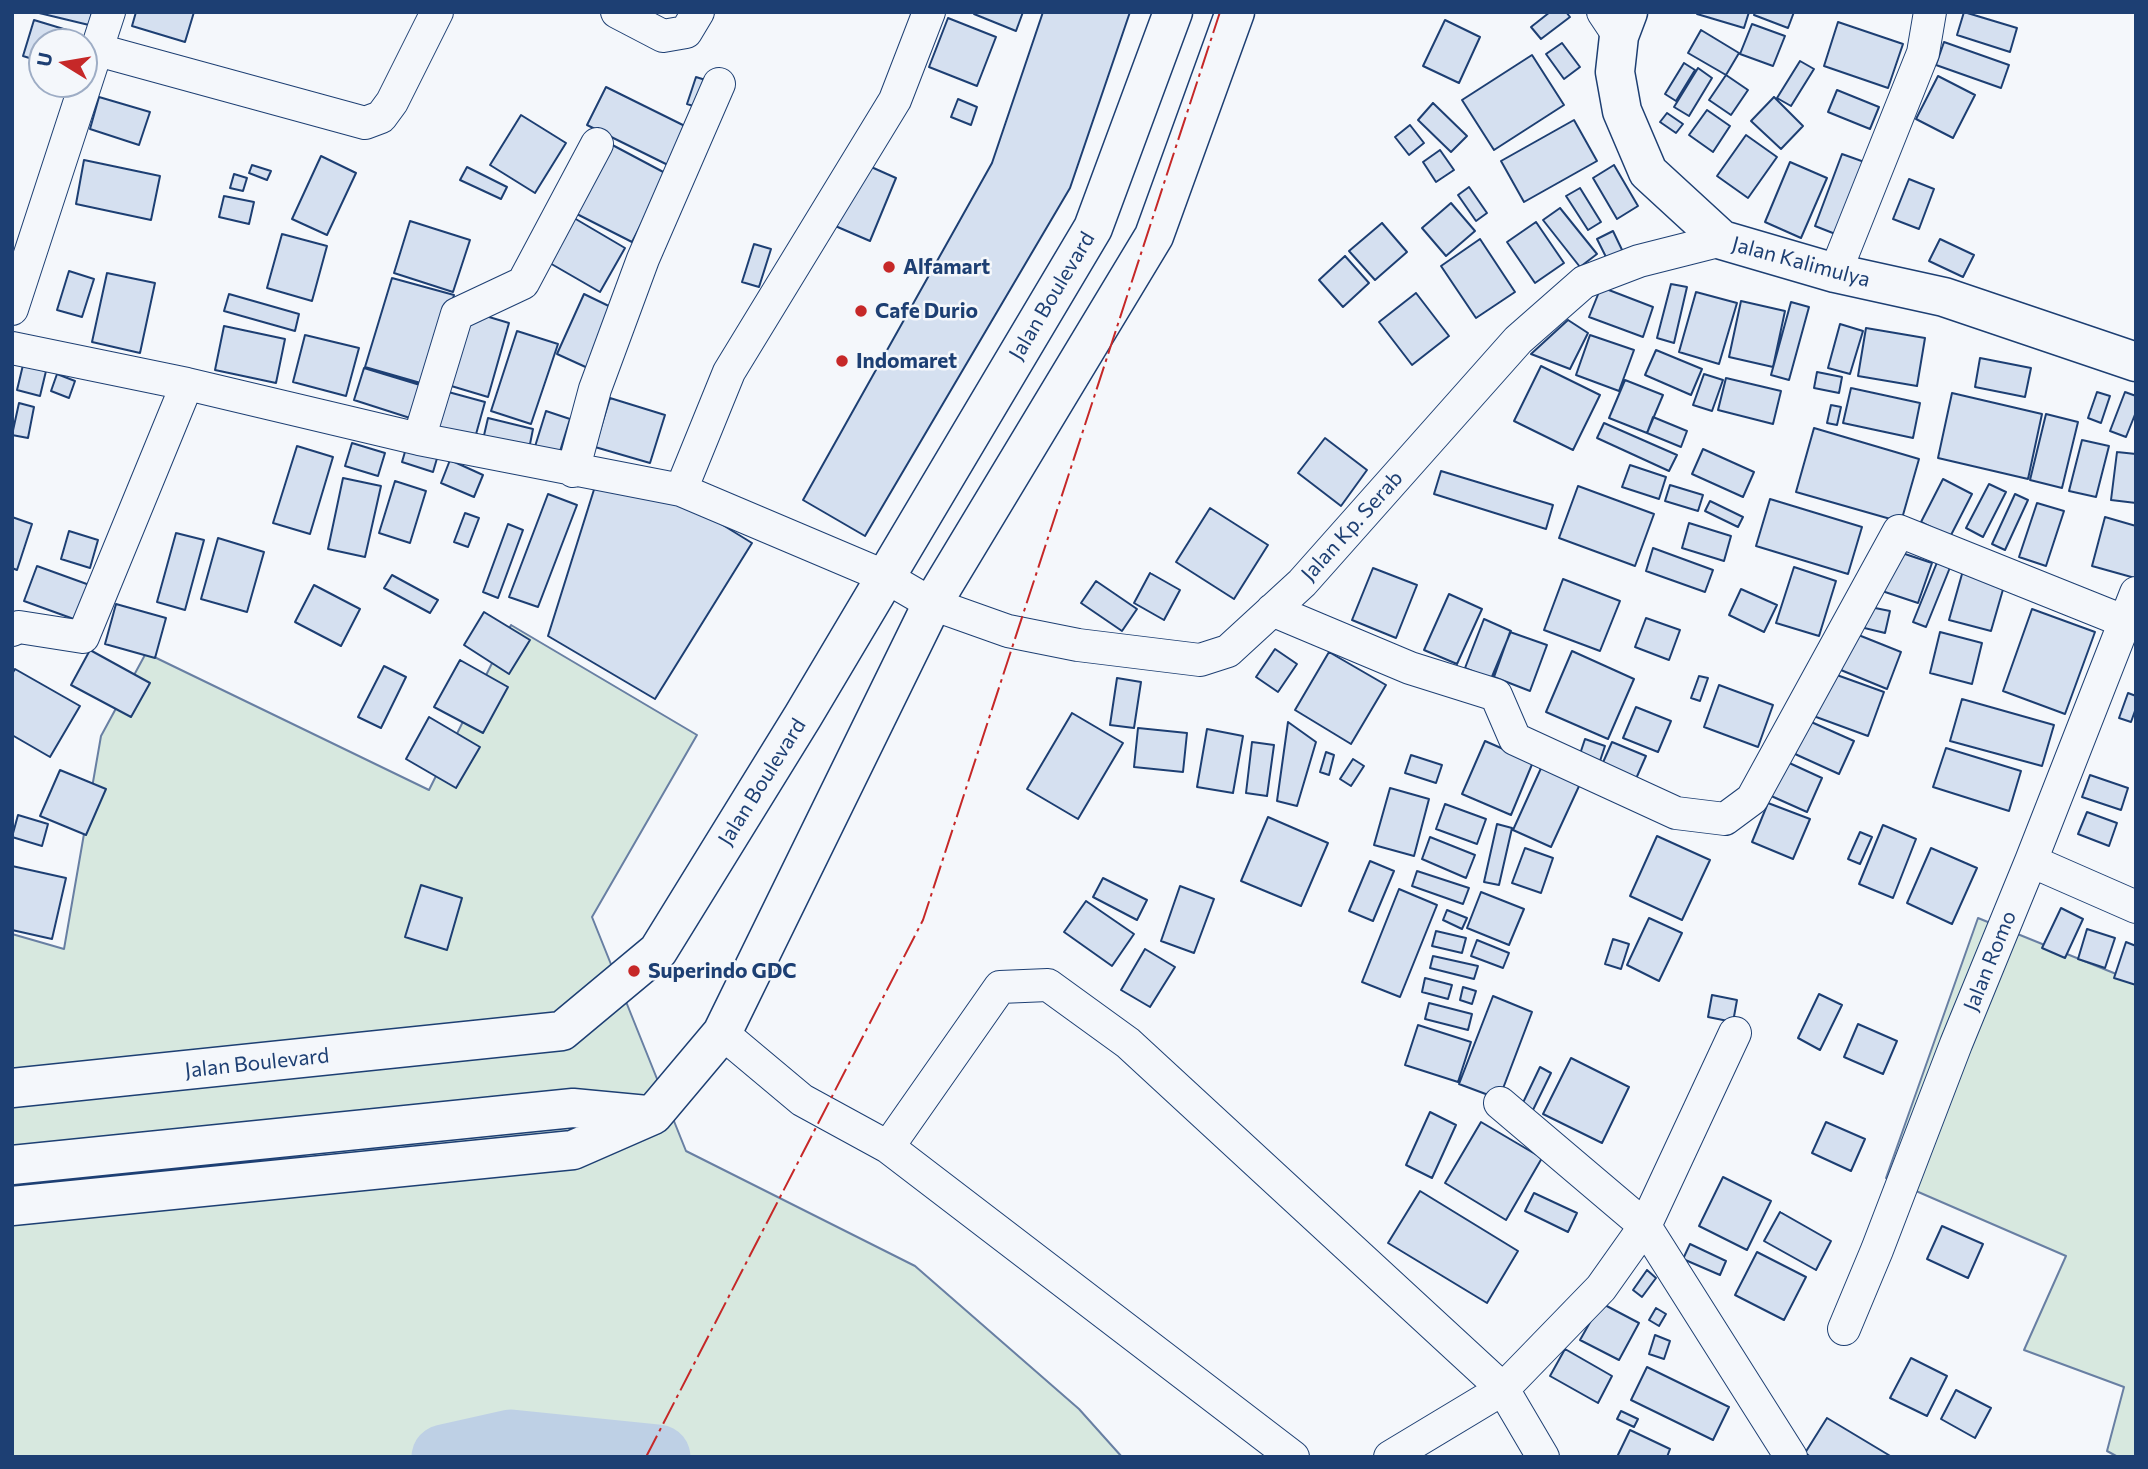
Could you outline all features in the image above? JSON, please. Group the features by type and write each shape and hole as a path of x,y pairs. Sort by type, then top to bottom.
{"main road":[{"name":"Jalan Boulevard","path":"12,1088 562,1031 658,951 803,716 1093,228 1173,12"},
{"path":"12,1206 573,1150 653,1115 722,1033 932,604 1153,236 1235,12"},
{"name":"Jalan Kalimulya","path":"1617,20 1615,72 1622,111 1648,172 1722,240 1835,274 1944,297 2136,362"},
{"path":"12,1165 573,1108 653,1115"}],"street":[{"path":"109,12 98,50 365,123 382,117 392,102 437,12"},
{"path":"617,12 663,36 686,32 698,12"},
{"path":"681,490 729,372 895,100 929,12"},
{"path":"1835,274 1923,53 1930,12"},
{"path":"573,471 595,389 638,272 719,84"},
{"path":"12,309 82,98"},
{"path":"419,439 457,314 523,283 597,144"},
{"name":"Jalan Kp. Serab","path":"12,348 187,384 419,439 681,490 884,576 932,604 1020,633 1090,647 1200,660 1228,651 1310,573 1518,340 1584,282 1639,261 1722,240"},
{"path":"12,630 19,627 83,637 187,384"},
{"path":"1272,610 1410,668 1496,695 1515,740 1676,813 1725,819 1752,799 1899,531 2132,614"},
{"name":"Jalan Romo","path":"1844,1329 1955,1044 2132,614"},
{"path":"2031,861 2136,907"},
{"path":"888,1147 1000,987 1048,985 1128,1043 1503,1389 1544,1457"},
{"path":"722,1033 802,1100 888,1147 1293,1457"},
{"path":"1390,1457 1503,1389 1601,1288 1644,1226 1735,1033"},
{"path":"1500,1103 1644,1226 1791,1457"}],"shaded area":[{"path":"511,625 697,735 592,917 686,1151 915,1266 1079,1409 1122,1457 12,1457 12,934 64,949 101,736 146,653 429,790"},
{"path":"1978,918 2136,982 2136,1457 2118,1457 2107,1451 2124,1387 2024,1350 2066,1256 1886,1178"}],"building":[{"path":"35,12 92,12 89,25"},
{"path":"136,12 194,12 185,42 132,26"},
{"path":"1023,12 1016,31 974,14"},
{"path":"1043,12 1130,12 1070,188 865,536 803,500 992,163"},
{"path":"1550,12 1566,12 1570,17 1541,39 1531,27"},
{"path":"1697,12 1749,12 1744,28"},
{"path":"1755,12 1794,12 1788,28 1754,15"},
{"path":"1964,12 2017,28 2010,52 1957,35"},
{"path":"948,18 996,37 977,86 929,67"},
{"path":"34,20 60,28 32,28"},
{"path":"1445,20 1480,37 1459,83 1423,66"},
{"path":"1838,22 1903,44 1888,88 1824,66"},
{"path":"1752,24 1785,36 1773,66 1740,54"},
{"path":"1701,30 1739,53 1726,75 1688,53"},
{"path":"28,40 28,58 23,56"},
{"path":"1944,42 2009,65 2001,88 1936,65"},
{"path":"1562,43 1580,67 1564,79 1546,54"},
{"path":"1532,55 1564,105 1494,150 1462,100"},
{"path":"1800,61 1814,69 1791,106 1777,98"},
{"path":"1684,63 1695,70 1676,101 1665,94"},
{"path":"1698,68 1712,78 1689,116 1674,107"},
{"path":"1726,75 1748,90 1731,115 1709,100"},
{"path":"1938,76 1975,95 1953,138 1916,119"},
{"path":"696,77 715,83 706,110 687,104"},
{"path":"606,87 695,131 676,169 587,125"},
{"path":"1837,90 1879,107 1870,129 1828,112"},
{"path":"99,97 150,112 139,145 90,129"},
{"path":"1774,97 1803,126 1781,149 1751,121"},
{"path":"958,99 977,107 971,125 951,117"},
{"path":"1433,103 1467,136 1451,152 1418,120"},
{"path":"1707,110 1730,126 1713,152 1689,135"},
{"path":"1667,113 1683,124 1676,133 1660,122"},
{"path":"521,115 566,143 535,193 490,165"},
{"path":"1574,120 1597,161 1524,202 1501,161"},
{"path":"1410,125 1424,143 1409,155 1395,137"},
{"path":"1746,135 1777,157 1748,198 1717,176"},
{"path":"603,140 667,174 632,242 567,209"},
{"path":"1440,150 1454,170 1436,182 1423,162"},
{"path":"1842,154 1870,164 1843,237 1815,226"},
{"path":"321,156 356,173 327,235 292,219"},
{"path":"84,160 160,176 151,220 76,204"},
{"path":"860,162 896,178 870,241 833,225"},
{"path":"1790,162 1827,178 1801,238 1765,222"},
{"path":"252,165 271,171 267,180 249,173"},
{"path":"1614,165 1638,206 1617,219 1593,178"},
{"path":"467,167 507,187 501,199 460,180"},
{"path":"234,174 247,178 243,191 230,188"},
{"path":"1909,179 1934,189 1919,229 1893,219"},
{"path":"1469,187 1487,213 1476,221 1458,195"},
{"path":"1580,188 1601,222 1588,230 1566,196"},
{"path":"224,196 254,202 249,224 219,217"},
{"path":"1451,203 1475,231 1446,256 1422,228"},
{"path":"1560,208 1597,254 1580,267 1543,220"},
{"path":"574,218 625,248 600,292 548,262"},
{"path":"410,221 470,240 453,292 394,273"},
{"path":"1536,222 1564,263 1535,283 1507,242"},
{"path":"1382,223 1407,252 1375,280 1349,251"},
{"path":"1613,231 1624,254 1608,261 1597,239"},
{"path":"282,234 327,246 312,301 267,288"},
{"path":"1480,239 1515,292 1476,318 1441,266"},
{"path":"1940,239 1974,255 1963,277 1929,261"},
{"path":"754,244 771,249 759,287 742,282"},
{"path":"1345,256 1369,283 1343,307 1319,280"},
{"path":"69,271 94,279 82,317 57,310"},
{"path":"107,273 155,283 140,353 92,342"},
{"path":"392,278 454,295 431,386 365,367"},
{"path":"1671,284 1687,287 1674,343 1657,338"},
{"path":"1601,287 1653,307 1643,337 1589,317"},
{"path":"1696,292 1737,303 1719,364 1679,352"},
{"path":"1416,293 1449,336 1412,365 1379,322"},
{"path":"229,294 299,314 295,331 224,311"},
{"path":"584,294 617,310 590,369 557,354"},
{"path":"1741,301 1785,311 1773,367 1729,357"},
{"path":"1791,302 1809,307 1789,380 1771,375"},
{"path":"469,311 509,323 488,397 448,385"},
{"path":"1568,320 1588,333 1570,369 1531,354"},
{"path":"1840,324 1863,331 1850,374 1828,368"},
{"path":"224,326 285,339 276,383 215,370"},
{"path":"1866,328 1925,338 1917,386 1858,376"},
{"path":"517,331 558,344 531,424 491,411"},
{"path":"305,335 359,348 346,396 293,382"},
{"path":"1590,335 1634,350 1619,391 1576,375"},
{"path":"1656,350 1702,369 1691,395 1645,375"},
{"path":"1980,358 2031,368 2025,397 1975,387"},
{"path":"23,365 46,371 40,396 17,390"},
{"path":"1541,366 1600,395 1573,450 1514,421"},
{"path":"364,368 420,385 410,418 354,400"},
{"path":"1817,372 1842,377 1839,393 1814,388"},
{"path":"57,374 75,381 69,398 51,391"},
{"path":"1704,374 1723,380 1712,411 1693,405"},
{"path":"1726,378 1781,391 1773,424 1718,410"},
{"path":"1625,380 1663,395 1647,433 1609,418"},
{"path":"1851,388 1920,403 1913,438 1843,423"},
{"path":"441,390 485,402 473,445 429,433"},
{"path":"2097,392 2110,396 2101,423 2088,418"},
{"path":"2125,392 2136,396 2136,412 2126,437 2110,431"},
{"path":"1952,393 2042,414 2028,479 1938,458"},
{"path":"610,398 665,415 650,463 595,447"},
{"path":"19,403 34,407 28,438 12,435"},
{"path":"1831,405 1841,407 1837,425 1827,423"},
{"path":"546,411 570,419 557,461 533,453"},
{"path":"2046,414 2078,422 2062,488 2030,480"},
{"path":"1653,417 1687,431 1681,447 1647,433"},
{"path":"488,418 533,429 528,454 482,444"},
{"path":"1604,423 1677,455 1669,471 1597,438"},
{"path":"1814,428 1919,459 1901,522 1796,492"},
{"path":"1325,438 1367,470 1341,506 1298,473"},
{"path":"2082,440 2109,446 2096,497 2069,491"},
{"path":"352,443 385,453 378,476 345,466"},
{"path":"407,445 438,455 433,472 402,462"},
{"path":"297,446 333,457 310,534 273,523"},
{"path":"1703,449 1754,472 1743,497 1692,474"},
{"path":"2117,452 2136,454 2136,503 2111,500"},
{"path":"450,460 483,475 474,497 441,483"},
{"path":"1630,465 1666,477 1659,499 1622,487"},
{"path":"1441,471 1553,505 1546,529 1434,494"},
{"path":"343,478 381,486 365,557 328,549"},
{"path":"1943,479 1972,494 1950,537 1921,522"},
{"path":"597,480 687,503 752,543 655,699 548,636"},
{"path":"395,481 426,491 410,543 379,533"},
{"path":"1989,484 2006,492 1983,537 1966,528"},
{"path":"1670,485 1703,495 1698,511 1665,501"},
{"path":"1578,486 1654,514 1635,566 1559,538"},
{"path":"548,494 577,505 538,607 509,597"},
{"path":"2015,494 2028,500 2005,550 1992,544"},
{"path":"1770,499 1862,527 1848,574 1756,546"},
{"path":"1710,501 1743,517 1738,527 1705,511"},
{"path":"2037,503 2064,511 2046,566 2019,557"},
{"path":"1210,508 1268,545 1234,599 1176,562"},
{"path":"465,513 479,518 468,547 454,542"},
{"path":"12,517 32,524 17,570 12,568"},
{"path":"2105,517 2136,526 2135,578 2092,566"},
{"path":"1689,523 1731,536 1724,561 1682,548"},
{"path":"508,524 523,530 498,598 483,592"},
{"path":"69,531 98,540 90,568 61,559"},
{"path":"176,533 204,540 185,610 157,602"},
{"path":"218,538 264,552 247,612 201,599"},
{"path":"1653,548 1713,570 1705,592 1646,571"},
{"path":"1893,550 1932,563 1918,603 1879,590"},
{"path":"1938,560 1951,565 1926,627 1913,622"},
{"path":"37,566 95,587 82,622 24,601"},
{"path":"1794,567 1836,581 1819,636 1776,623"},
{"path":"1964,567 2006,579 1991,631 1949,620"},
{"path":"1373,568 1417,585 1396,638 1352,620"},
{"path":"1150,573 1180,590 1164,620 1134,603"},
{"path":"392,575 438,600 430,613 384,588"},
{"path":"1563,579 1620,601 1600,651 1544,630"},
{"path":"1096,581 1137,609 1122,631 1081,603"},
{"path":"314,585 360,609 341,646 295,622"},
{"path":"1741,589 1777,605 1764,632 1729,615"},
{"path":"1449,594 1482,609 1457,664 1424,650"},
{"path":"116,604 166,618 155,658 105,644"},
{"path":"1860,605 1890,611 1885,633 1852,625"},
{"path":"2032,609 2095,632 2065,714 2003,691"},
{"path":"484,612 530,640 509,674 464,645"},
{"path":"1646,618 1680,630 1669,660 1635,647"},
{"path":"1484,619 1511,631 1491,679 1465,668"},
{"path":"1510,632 1547,645 1530,691 1494,677"},
{"path":"1851,632 1901,652 1887,689 1836,668"},
{"path":"1940,632 1982,643 1972,684 1930,673"},
{"path":"1275,649 1297,664 1278,692 1256,677"},
{"path":"90,650 150,683 131,717 71,685"},
{"path":"1572,651 1634,679 1608,739 1546,712"},
{"path":"1329,652 1386,685 1351,744 1295,710"},
{"path":"460,660 508,687 483,733 434,707"},
{"path":"384,666 406,677 381,728 358,717"},
{"path":"15,669 80,706 50,757 12,735 12,674"},
{"path":"1823,670 1884,692 1868,736 1808,714"},
{"path":"1699,676 1708,678 1700,701 1691,698"},
{"path":"1117,678 1141,682 1134,728 1110,725"},
{"path":"1719,685 1773,705 1758,747 1704,727"},
{"path":"2128,693 2136,696 2136,708 2131,722 2119,718"},
{"path":"1962,699 2054,725 2042,766 1950,741"},
{"path":"1636,707 1671,721 1658,752 1623,738"},
{"path":"1072,713 1123,743 1078,819 1027,789"},
{"path":"429,717 480,747 456,788 406,759"},
{"path":"1809,721 1854,741 1839,774 1795,754"},
{"path":"1288,722 1316,742 1297,806 1277,801"},
{"path":"1138,728 1187,733 1183,772 1134,767"},
{"path":"1207,729 1243,736 1233,793 1197,787"},
{"path":"1585,739 1605,746 1598,767 1578,760"},
{"path":"1485,741 1533,762 1511,815 1462,794"},
{"path":"1252,742 1274,745 1267,796 1246,793"},
{"path":"1612,742 1646,756 1635,781 1601,767"},
{"path":"1946,748 2021,771 2009,811 1933,787"},
{"path":"1326,752 1334,755 1329,775 1320,772"},
{"path":"1411,755 1442,765 1436,783 1405,773"},
{"path":"1353,759 1364,766 1351,786 1340,779"},
{"path":"1785,761 1822,778 1807,812 1769,795"},
{"path":"1542,766 1580,784 1551,847 1513,830"},
{"path":"60,770 106,789 86,835 40,816"},
{"path":"2090,775 2128,788 2121,810 2082,797"},
{"path":"1390,788 1429,799 1414,856 1374,845"},
{"path":"1768,803 1810,819 1793,859 1752,842"},
{"path":"1445,804 1486,819 1477,844 1436,829"},
{"path":"2087,812 2117,823 2109,846 2078,834"},
{"path":"18,815 48,824 42,846 12,837"},
{"path":"1268,817 1328,843 1301,906 1241,881"},
{"path":"1497,824 1512,828 1499,885 1484,882"},
{"path":"1883,825 1916,839 1893,898 1859,884"},
{"path":"1860,832 1872,837 1860,864 1848,859"},
{"path":"1657,836 1710,860 1682,920 1630,896"},
{"path":"1430,837 1475,855 1466,878 1422,859"},
{"path":"1525,848 1553,858 1541,893 1512,883"},
{"path":"1931,848 1977,868 1952,924 1907,903"},
{"path":"1370,861 1394,871 1373,921 1349,911"},
{"path":"12,866 66,878 52,939 12,930"},
{"path":"1417,871 1469,888 1463,904 1412,886"},
{"path":"1103,878 1147,900 1137,920 1093,897"},
{"path":"421,885 462,898 447,950 405,937"},
{"path":"1180,886 1214,899 1194,953 1161,941"},
{"path":"1399,889 1437,905 1400,997 1362,982"},
{"path":"1481,892 1524,909 1509,945 1467,928"},
{"path":"1086,901 1134,934 1112,966 1064,932"},
{"path":"2061,908 2083,919 2065,958 2042,948"},
{"path":"1447,910 1467,918 1462,929 1443,920"},
{"path":"1649,918 1682,933 1659,981 1627,965"},
{"path":"2087,929 2115,938 2105,968 2078,959"},
{"path":"1436,931 1466,938 1462,953 1432,946"},
{"path":"1613,939 1629,944 1621,969 1605,964"},
{"path":"1477,940 1509,953 1503,968 1471,956"},
{"path":"2126,942 2136,946 2136,985 2114,978"},
{"path":"1145,949 1175,967 1150,1007 1121,990"},
{"path":"1433,956 1478,966 1474,979 1430,968"},
{"path":"1425,978 1452,985 1448,999 1422,992"},
{"path":"1463,987 1476,991 1472,1004 1460,1000"},
{"path":"1819,994 1842,1005 1820,1050 1798,1038"},
{"path":"1712,995 1737,1000 1733,1022 1708,1017"},
{"path":"1493,996 1532,1012 1499,1099 1459,1084"},
{"path":"1429,1003 1472,1014 1468,1030 1425,1019"},
{"path":"1858,1024 1897,1041 1883,1074 1844,1057"},
{"path":"1418,1025 1471,1042 1458,1082 1405,1065"},
{"path":"1571,1058 1629,1087 1602,1143 1543,1114"},
{"path":"1540,1067 1551,1073 1531,1114 1520,1109"},
{"path":"1430,1112 1456,1125 1432,1178 1406,1165"},
{"path":"1481,1122 1542,1158 1506,1220 1445,1183"},
{"path":"1826,1122 1865,1139 1851,1171 1812,1153"},
{"path":"1723,1177 1771,1201 1747,1250 1699,1226"},
{"path":"1420,1191 1518,1251 1487,1303 1388,1243"},
{"path":"1534,1193 1577,1213 1568,1232 1525,1211"},
{"path":"1780,1212 1831,1241 1816,1270 1764,1241"},
{"path":"1942,1226 1983,1244 1968,1278 1927,1259"},
{"path":"1690,1244 1726,1261 1720,1275 1683,1259"},
{"path":"1757,1252 1806,1277 1784,1320 1735,1295"},
{"path":"1647,1270 1656,1278 1642,1297 1633,1290"},
{"path":"1601,1303 1639,1323 1619,1360 1580,1340"},
{"path":"1656,1308 1666,1314 1659,1326 1649,1320"},
{"path":"1655,1335 1670,1341 1664,1359 1649,1354"},
{"path":"1565,1349 1612,1376 1598,1403 1550,1376"},
{"path":"1911,1358 1947,1376 1927,1416 1890,1398"},
{"path":"1647,1367 1729,1407 1713,1440 1631,1400"},
{"path":"1956,1390 1991,1408 1975,1438 1941,1419"},
{"path":"1621,1411 1638,1419 1634,1427 1617,1419"},
{"path":"1827,1418 1892,1457 1811,1457 1805,1453"},
{"path":"1630,1430 1670,1449 1667,1457 1617,1457"}],"waterway":[{"path":"444,1457 511,1442 658,1457"}],"power":[{"path":"646,1457 923,920 1220,12"}],"place":[{"name":"Alfamart","path":"889,267"},
{"name":"Cafe Durio","path":"861,311"},
{"name":"Indomaret","path":"842,361"},
{"name":"Superindo GDC","path":"634,971"}]}
